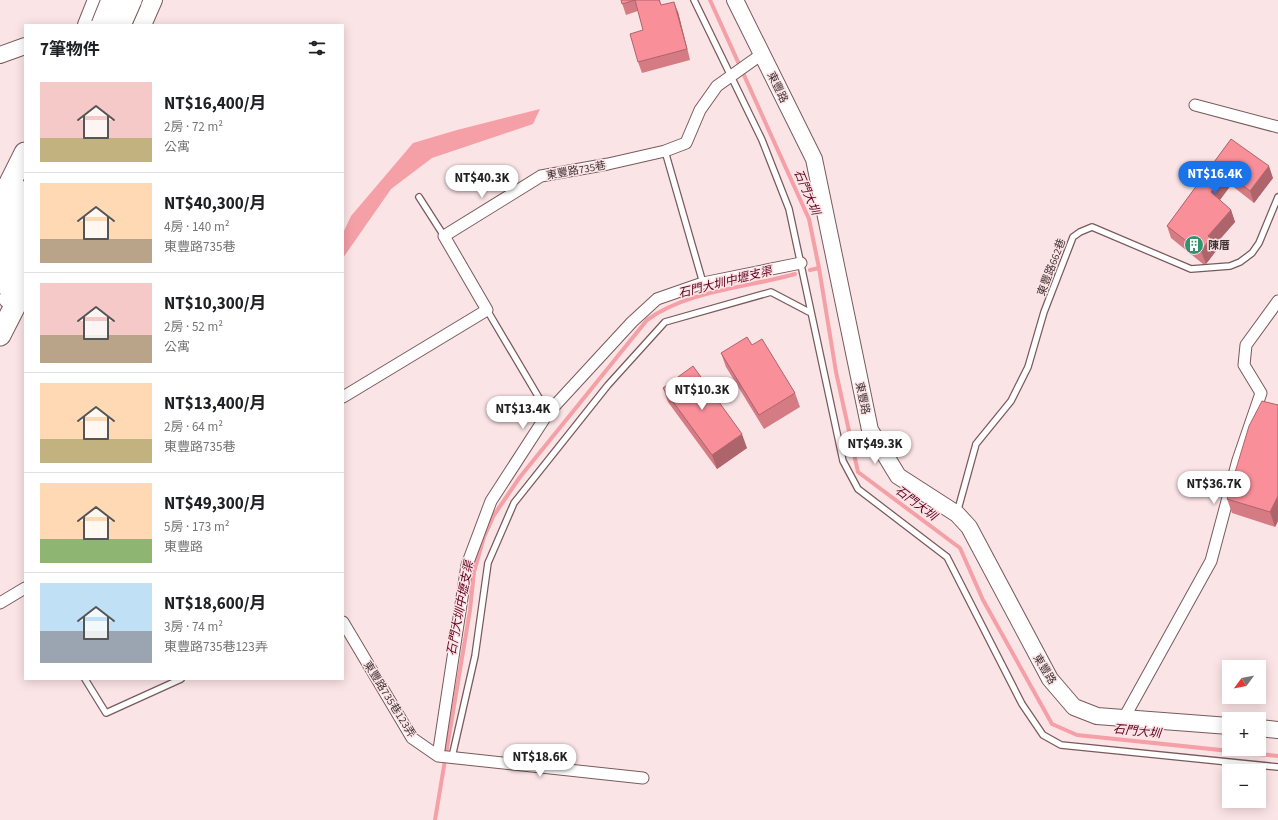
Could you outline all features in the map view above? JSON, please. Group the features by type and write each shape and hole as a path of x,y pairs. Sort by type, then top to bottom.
{"highway":[{"path":"91,24 112,0"},
{"path":"120,24 131,0"},
{"path":"0,203 24,155"},
{"path":"0,252 24,200"},
{"path":"0,284 24,235"},
{"path":"2,338 24,288"}],"main road":[{"path":"90,24 97,0"},
{"path":"142,24 153,0"},
{"path":"0,225 16,194 24,166"},
{"path":"0,316 24,268"}],"street":[{"path":"92,24 143,0"},
{"name":"東豐路","path":"735,0 814,159 870,430 898,476 957,514 970,527 1050,679 1074,707 1097,716 1222,725"},
{"path":"0,56 24,46"},
{"name":"東豐路735巷","path":"444,236 541,176 608,164 665,151 686,143 700,110 716,86 762,54"},
{"path":"1195,105 1278,127"},
{"path":"344,396 487,310 444,236"},
{"path":"643,778 438,756 467,565 491,501 548,413 632,322 657,299 703,283 801,263"},
{"path":"1124,718 1211,561 1238,460 1261,393 1244,365 1246,345 1278,301"},
{"path":"0,603 24,589"},
{"name":"東豐路735巷123弄","path":"344,624 412,738 438,756"},
{"path":"1266,729 1278,730"}],"lane":[{"path":"694,0 733,74 762,140 789,209 842,461 858,489 947,557 1022,704 1043,735 1061,745 1278,767"},
{"path":"7,175 24,150"},
{"path":"665,151 703,283"},
{"path":"419,197 444,236"},
{"name":"東豐路662巷","path":"957,514 976,444 1010,402 1028,367 1044,312 1073,237 1092,227 1191,269 1230,266 1240,262 1252,253 1259,243 1278,197"},
{"path":"452,757 475,656 488,563 514,503 608,385 665,322 771,292 811,313"},
{"path":"2,338 24,300"},
{"path":"487,310 548,413"},
{"path":"86,680 106,713 179,680"}],"shaded area":[{"path":"540,109 533,124 432,158 391,189 344,257 344,231 351,216 413,143"}],"building":[{"path":"621,0 635,0 622,4"},
{"path":"635,0 659,0 661,5 674,2 687,49 638,62 630,34 643,30"},
{"path":"1231,139 1269,166 1250,191 1227,173 1211,192 1231,210 1208,236 1211,238 1201,251 1199,251 1167,226"},
{"path":"747,337 752,345 762,339 795,393 759,415 721,353"},
{"path":"693,366 742,434 712,455 663,388"},
{"path":"1262,401 1278,405 1278,496 1270,512 1227,499 1249,426"}],"waterway":[{"name":"石門大圳","path":"710,0 809,219 819,268 836,372 858,472 960,548 983,600 1052,724 1077,735 1278,756"},
{"name":"石門大圳中壢支渠","path":"810,270 819,268"},
{"name":"石門大圳中壢支渠","path":"435,820 470,610 474,572 484,537 494,515 520,477 647,320 663,310 699,296 795,274"}],"place":[{"name":"陳厝","path":"1194,245"}]}
